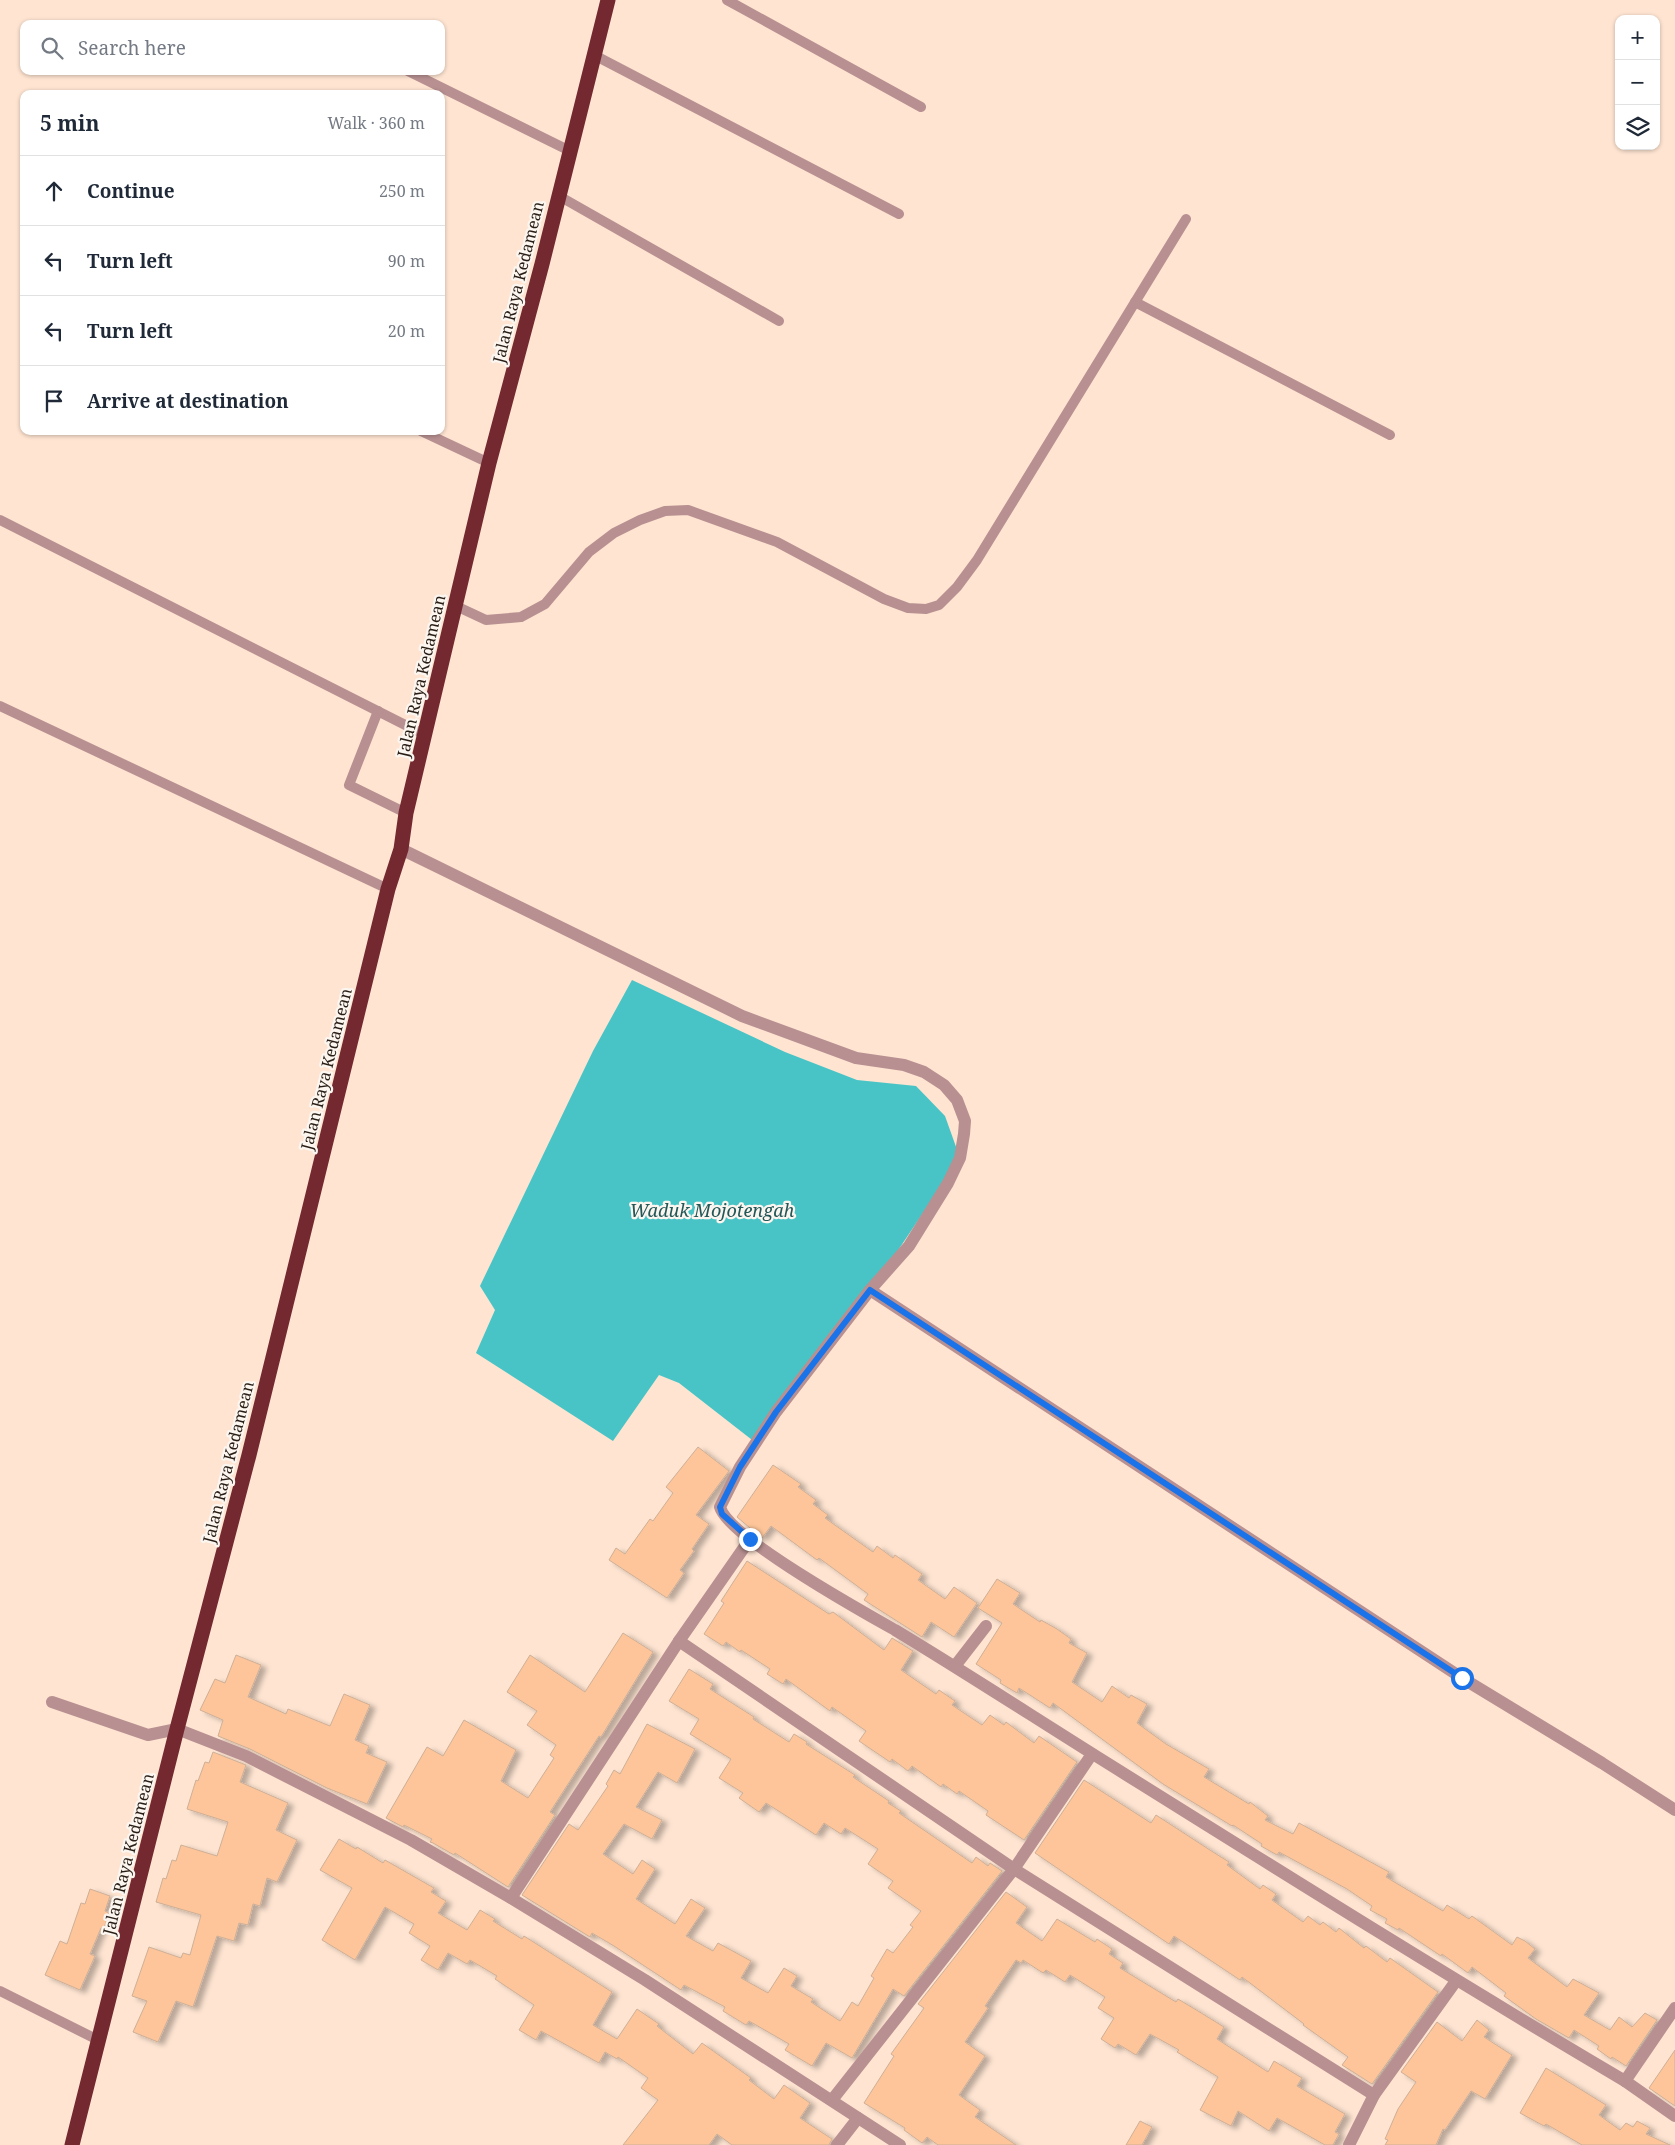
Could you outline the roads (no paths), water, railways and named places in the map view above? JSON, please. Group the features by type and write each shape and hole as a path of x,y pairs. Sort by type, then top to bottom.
{"highway":[{"name":"Jalan Raya Kedamean","path":"72,2145 251,1446 388,889 401,848 406,813 490,463 608,0"}],"street":[{"path":"401,848 742,1016 856,1058 904,1065 924,1072 944,1085 957,1100 965,1121 960,1158 948,1183 909,1246 870,1290 776,1412 740,1467 720,1507 722,1514 750,1539 810,1580 955,1666 1092,1754 1456,1981 1626,2081 1675,2116"},
{"path":"870,1290 1462,1678 1675,1810"},
{"path":"512,1898 679,1641 750,1539"},
{"path":"955,1666 986,1626"},
{"path":"679,1641 1014,1869 1374,2095"},
{"path":"52,1702 148,1735 177,1729 246,1756 411,1840 512,1898 900,2145"},
{"path":"832,2100 1014,1869 1092,1754"},
{"path":"1349,2145 1374,2095 1456,1981"},
{"path":"1626,2081 1675,2008"},
{"path":"837,2145 858,2118"}],"lane":[{"path":"727,0 921,107"},
{"path":"594,55 899,214"},
{"path":"416,75 570,151"},
{"path":"559,196 779,321"},
{"path":"456,606 486,620 521,617 545,604 589,552 614,533 640,520 665,511 688,510 777,542 884,599 908,608 926,609 939,605 957,587 977,560 1186,218"},
{"path":"1135,302 1390,435"},
{"path":"430,435 490,463"},
{"path":"0,520 425,735"},
{"path":"0,706 388,889"},
{"path":"378,711 349,785 406,813"},
{"path":"0,1991 100,2041"}],"water":[{"name":"Waduk Mojotengah","path":"632,980 785,1052 857,1080 916,1086 945,1116 960,1158 874,1286 756,1443 679,1383 659,1375 613,1441 476,1353 495,1310 480,1286 593,1051"}]}
